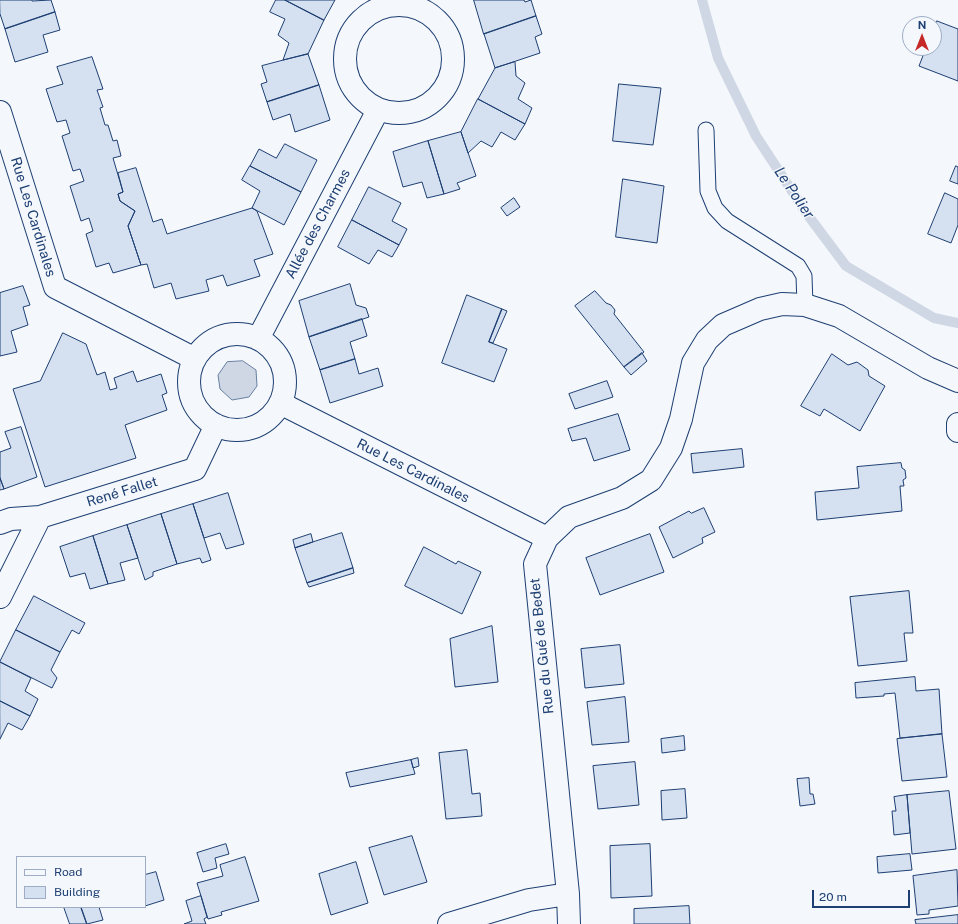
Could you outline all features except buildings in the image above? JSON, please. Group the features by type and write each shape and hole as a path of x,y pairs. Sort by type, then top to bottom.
{"street":[{"path":"390,5 408,5 425,11 439,23 449,38 454,56 451,74 444,90 431,104 414,112 396,114 378,110 363,101 351,87 345,71 344,53 349,36 359,22 374,11 390,5"},
{"name":"Allée des Charmes","path":"258,339 378,110"},
{"name":"Rue Les Cardinales","path":"0,112 55,287 195,359"},
{"name":"Rue du Gué de Bedet","path":"568,924 568,894 535,564 547,538 569,517 622,498 651,480 671,448 681,419 692,363 707,340 723,325 760,309 782,304 805,305 839,316 928,368 958,381"},
{"path":"230,334 244,334 258,339 271,348 280,360 284,374 285,389 280,403 271,416 259,424 245,429 230,429 216,424 203,416 194,403 190,389 190,374 195,359 204,348 216,339 230,334"},
{"name":"Rue Les Cardinales","path":"280,403 547,538"},
{"name":"René Fallet","path":"0,523 11,520 40,517 195,469 216,424"},
{"path":"958,424 958,431"},
{"path":"0,597 40,517"},
{"path":"449,924 529,900 568,894"}],"lane":[{"path":"706,130 708,191 715,208 727,221 798,266 804,276 805,305"}],"shaded area":[{"path":"243,361 256,370 257,386 249,397 232,400 220,389 218,375 227,362"}],"waterway":[{"name":"Le Polier","path":"702,0 718,58 756,136 807,214 846,266 934,318 958,323"}]}
